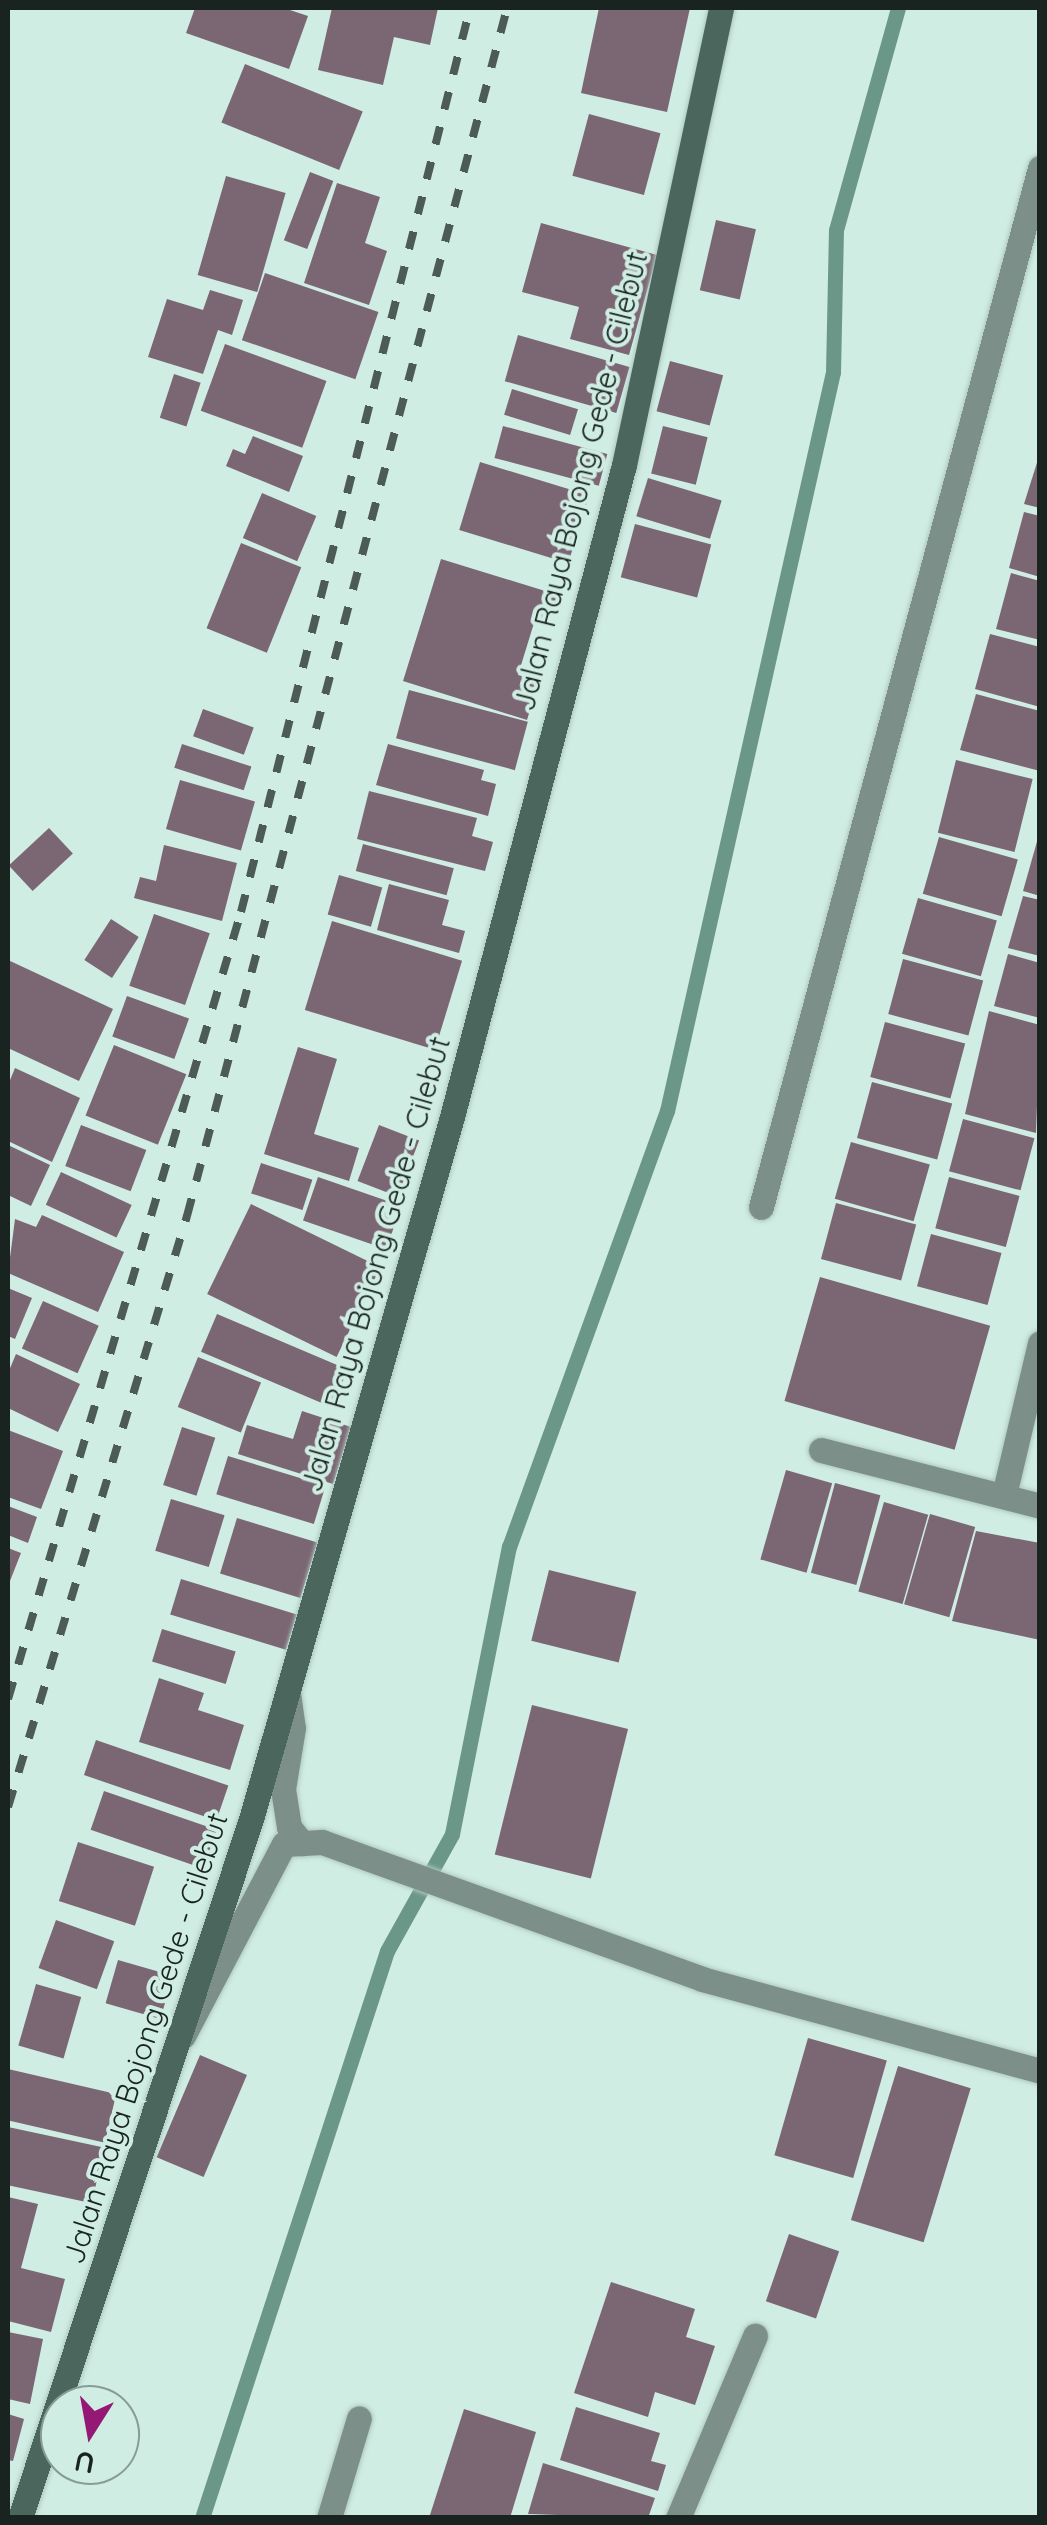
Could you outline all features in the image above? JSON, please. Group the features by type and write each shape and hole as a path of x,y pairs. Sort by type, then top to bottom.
{"main road":[{"name":"Jalan Raya Bojong Gede - Cilebut","path":"20,2518 178,2044 288,1693 458,1094 624,465 721,8"}],"street":[{"path":"761,1207 1040,168"},
{"path":"1004,1495 1040,1344"},
{"path":"820,1450 1040,1506"},
{"path":"288,1693 293,1728 284,1789 288,1828 312,1843 471,1892 702,1979 1040,2071"},
{"path":"178,2044 240,1936 266,1870 284,1844 312,1843"},
{"path":"678,2518 755,2336"},
{"path":"330,2518 360,2418"}],"building":[{"path":"195,8 284,8 308,16 289,69 186,33"},
{"path":"332,8 438,8 430,45 394,37 383,85 318,70"},
{"path":"599,8 690,8 667,112 581,93"},
{"path":"245,64 363,112 339,170 221,122"},
{"path":"589,114 660,133 644,195 572,176"},
{"path":"310,172 333,181 307,249 284,240"},
{"path":"226,176 286,193 257,292 198,275"},
{"path":"337,183 380,197 365,243 387,251 369,305 304,283"},
{"path":"716,220 756,229 740,299 700,290"},
{"path":"541,223 657,255 629,355 570,339 579,307 522,292"},
{"path":"265,273 378,312 355,379 242,340"},
{"path":"210,290 243,300 232,335 218,330 203,374 148,357 167,299 203,310"},
{"path":"518,335 630,367 616,413 505,381"},
{"path":"225,344 326,381 302,448 201,411"},
{"path":"670,361 723,375 710,425 657,411"},
{"path":"174,374 201,383 186,426 160,418"},
{"path":"512,389 578,409 570,435 504,415"},
{"path":"503,426 607,454 599,486 494,458"},
{"path":"663,426 708,437 696,485 651,474"},
{"path":"253,436 303,456 289,492 226,466 233,449 245,454"},
{"path":"1040,453 1040,508 1024,504"},
{"path":"480,462 589,495 568,563 459,530"},
{"path":"648,478 722,501 710,539 636,516"},
{"path":"262,493 316,516 297,561 243,538"},
{"path":"1024,512 1040,516 1040,577 1009,568"},
{"path":"635,524 711,544 697,598 621,577"},
{"path":"241,543 301,567 267,653 207,628"},
{"path":"441,559 558,595 548,627 534,623 518,675 539,681 527,720 403,681"},
{"path":"1011,573 1040,581 1040,640 996,629"},
{"path":"990,634 1040,647 1040,707 975,689"},
{"path":"409,690 528,722 515,770 396,738"},
{"path":"976,694 1040,711 1040,771 960,750"},
{"path":"203,709 254,727 244,755 193,736"},
{"path":"182,744 251,767 244,790 174,768"},
{"path":"388,744 484,770 481,780 496,784 488,816 376,785"},
{"path":"956,760 1033,779 1015,852 938,833"},
{"path":"180,780 255,801 241,851 166,829"},
{"path":"369,791 477,818 472,836 493,842 485,871 357,839"},
{"path":"49,828 73,854 33,891 9,866"},
{"path":"939,837 1018,860 1002,916 923,894"},
{"path":"1040,838 1040,896 1023,891"},
{"path":"363,844 454,868 447,895 356,871"},
{"path":"164,845 237,863 222,921 134,898 140,877 156,881"},
{"path":"339,875 382,887 371,927 328,914"},
{"path":"389,884 449,900 442,925 465,931 459,953 377,930"},
{"path":"1023,896 1040,900 1040,956 1008,948"},
{"path":"918,898 997,921 981,976 902,954"},
{"path":"154,914 210,933 185,1005 129,986"},
{"path":"111,919 139,937 112,978 84,960"},
{"path":"332,921 462,961 435,1050 305,1010"},
{"path":"1008,954 1040,963 1040,1018 994,1006"},
{"path":"903,959 983,980 968,1036 888,1014"},
{"path":"8,960 113,1009 79,1081 8,1048"},
{"path":"127,996 189,1019 174,1059 112,1036"},
{"path":"989,1011 1040,1025 1036,1133 965,1114"},
{"path":"885,1022 965,1043 950,1099 870,1077"},
{"path":"114,1045 186,1074 158,1145 86,1115"},
{"path":"298,1047 337,1059 314,1134 359,1148 349,1181 264,1154"},
{"path":"15,1068 80,1098 52,1162 8,1141 8,1085"},
{"path":"872,1082 952,1103 937,1160 857,1138"},
{"path":"963,1119 1034,1138 1021,1190 949,1171"},
{"path":"81,1125 146,1150 131,1191 65,1166"},
{"path":"379,1125 419,1140 398,1196 357,1181"},
{"path":"851,1142 930,1165 914,1221 835,1199"},
{"path":"8,1145 50,1165 31,1206 8,1195"},
{"path":"261,1163 312,1180 302,1210 251,1193"},
{"path":"61,1172 132,1205 116,1238 46,1205"},
{"path":"318,1177 401,1206 386,1249 303,1220"},
{"path":"949,1177 1020,1196 1006,1247 935,1228"},
{"path":"836,1203 916,1224 901,1281 821,1259"},
{"path":"251,1204 380,1267 337,1357 207,1294"},
{"path":"42,1215 124,1252 98,1312 8,1273 15,1219 36,1227"},
{"path":"931,1234 1002,1253 988,1305 917,1286"},
{"path":"820,1277 990,1326 955,1450 784,1401"},
{"path":"8,1288 32,1298 15,1339 8,1336"},
{"path":"43,1301 99,1326 78,1373 22,1349"},
{"path":"217,1314 348,1369 332,1407 201,1352"},
{"path":"16,1354 80,1384 58,1432 8,1408 8,1373"},
{"path":"198,1357 261,1382 241,1433 178,1407"},
{"path":"302,1411 351,1427 333,1484 238,1454 247,1425 293,1439"},
{"path":"182,1427 215,1438 196,1496 163,1485"},
{"path":"8,1430 63,1451 41,1509 8,1497"},
{"path":"228,1456 326,1486 314,1524 216,1494"},
{"path":"786,1470 832,1483 807,1573 760,1559"},
{"path":"835,1483 880,1495 856,1585 811,1573"},
{"path":"171,1499 225,1515 209,1567 155,1551"},
{"path":"884,1502 928,1515 903,1604 858,1591"},
{"path":"8,1506 37,1517 28,1543 8,1535"},
{"path":"930,1514 975,1527 949,1617 904,1604"},
{"path":"237,1518 317,1543 300,1598 220,1573"},
{"path":"976,1531 1040,1543 1040,1640 952,1621"},
{"path":"8,1548 21,1553 8,1586"},
{"path":"549,1570 636,1592 619,1663 531,1641"},
{"path":"181,1579 297,1614 286,1650 170,1614"},
{"path":"162,1629 236,1652 226,1684 152,1662"},
{"path":"159,1678 204,1693 198,1710 244,1725 230,1770 139,1742"},
{"path":"532,1705 628,1729 591,1878 495,1854"},
{"path":"96,1740 228,1786 216,1821 84,1775"},
{"path":"104,1791 217,1830 203,1869 91,1830"},
{"path":"78,1842 154,1867 135,1926 59,1901"},
{"path":"56,1920 114,1941 97,1989 39,1968"},
{"path":"118,1960 173,1976 160,2019 106,2003"},
{"path":"36,1984 81,1997 64,2058 18,2046"},
{"path":"808,2038 887,2061 853,2178 774,2155"},
{"path":"200,2055 247,2075 204,2177 157,2157"},
{"path":"898,2066 971,2088 924,2242 851,2220"},
{"path":"8,2069 116,2094 105,2143 8,2120"},
{"path":"8,2127 104,2147 92,2203 8,2185"},
{"path":"8,2197 38,2204 21,2268 65,2279 51,2332 8,2321"},
{"path":"789,2234 839,2251 816,2318 766,2301"},
{"path":"611,2282 695,2309 686,2337 715,2346 695,2405 655,2392 648,2417 574,2393"},
{"path":"8,2332 43,2339 30,2404 8,2399"},
{"path":"576,2407 660,2433 651,2461 666,2465 658,2491 560,2460"},
{"path":"464,2409 536,2432 510,2518 429,2518"},
{"path":"8,2414 24,2419 13,2461 8,2460"},
{"path":"543,2463 655,2498 648,2518 528,2514"}],"waterway":[{"path":"202,2518 387,1951 452,1834 509,1547 667,1111 833,372 836,230 898,8"}],"railway":[{"path":"8,1699 241,912 470,8"},
{"path":"8,1807 187,1216 507,8"}]}
